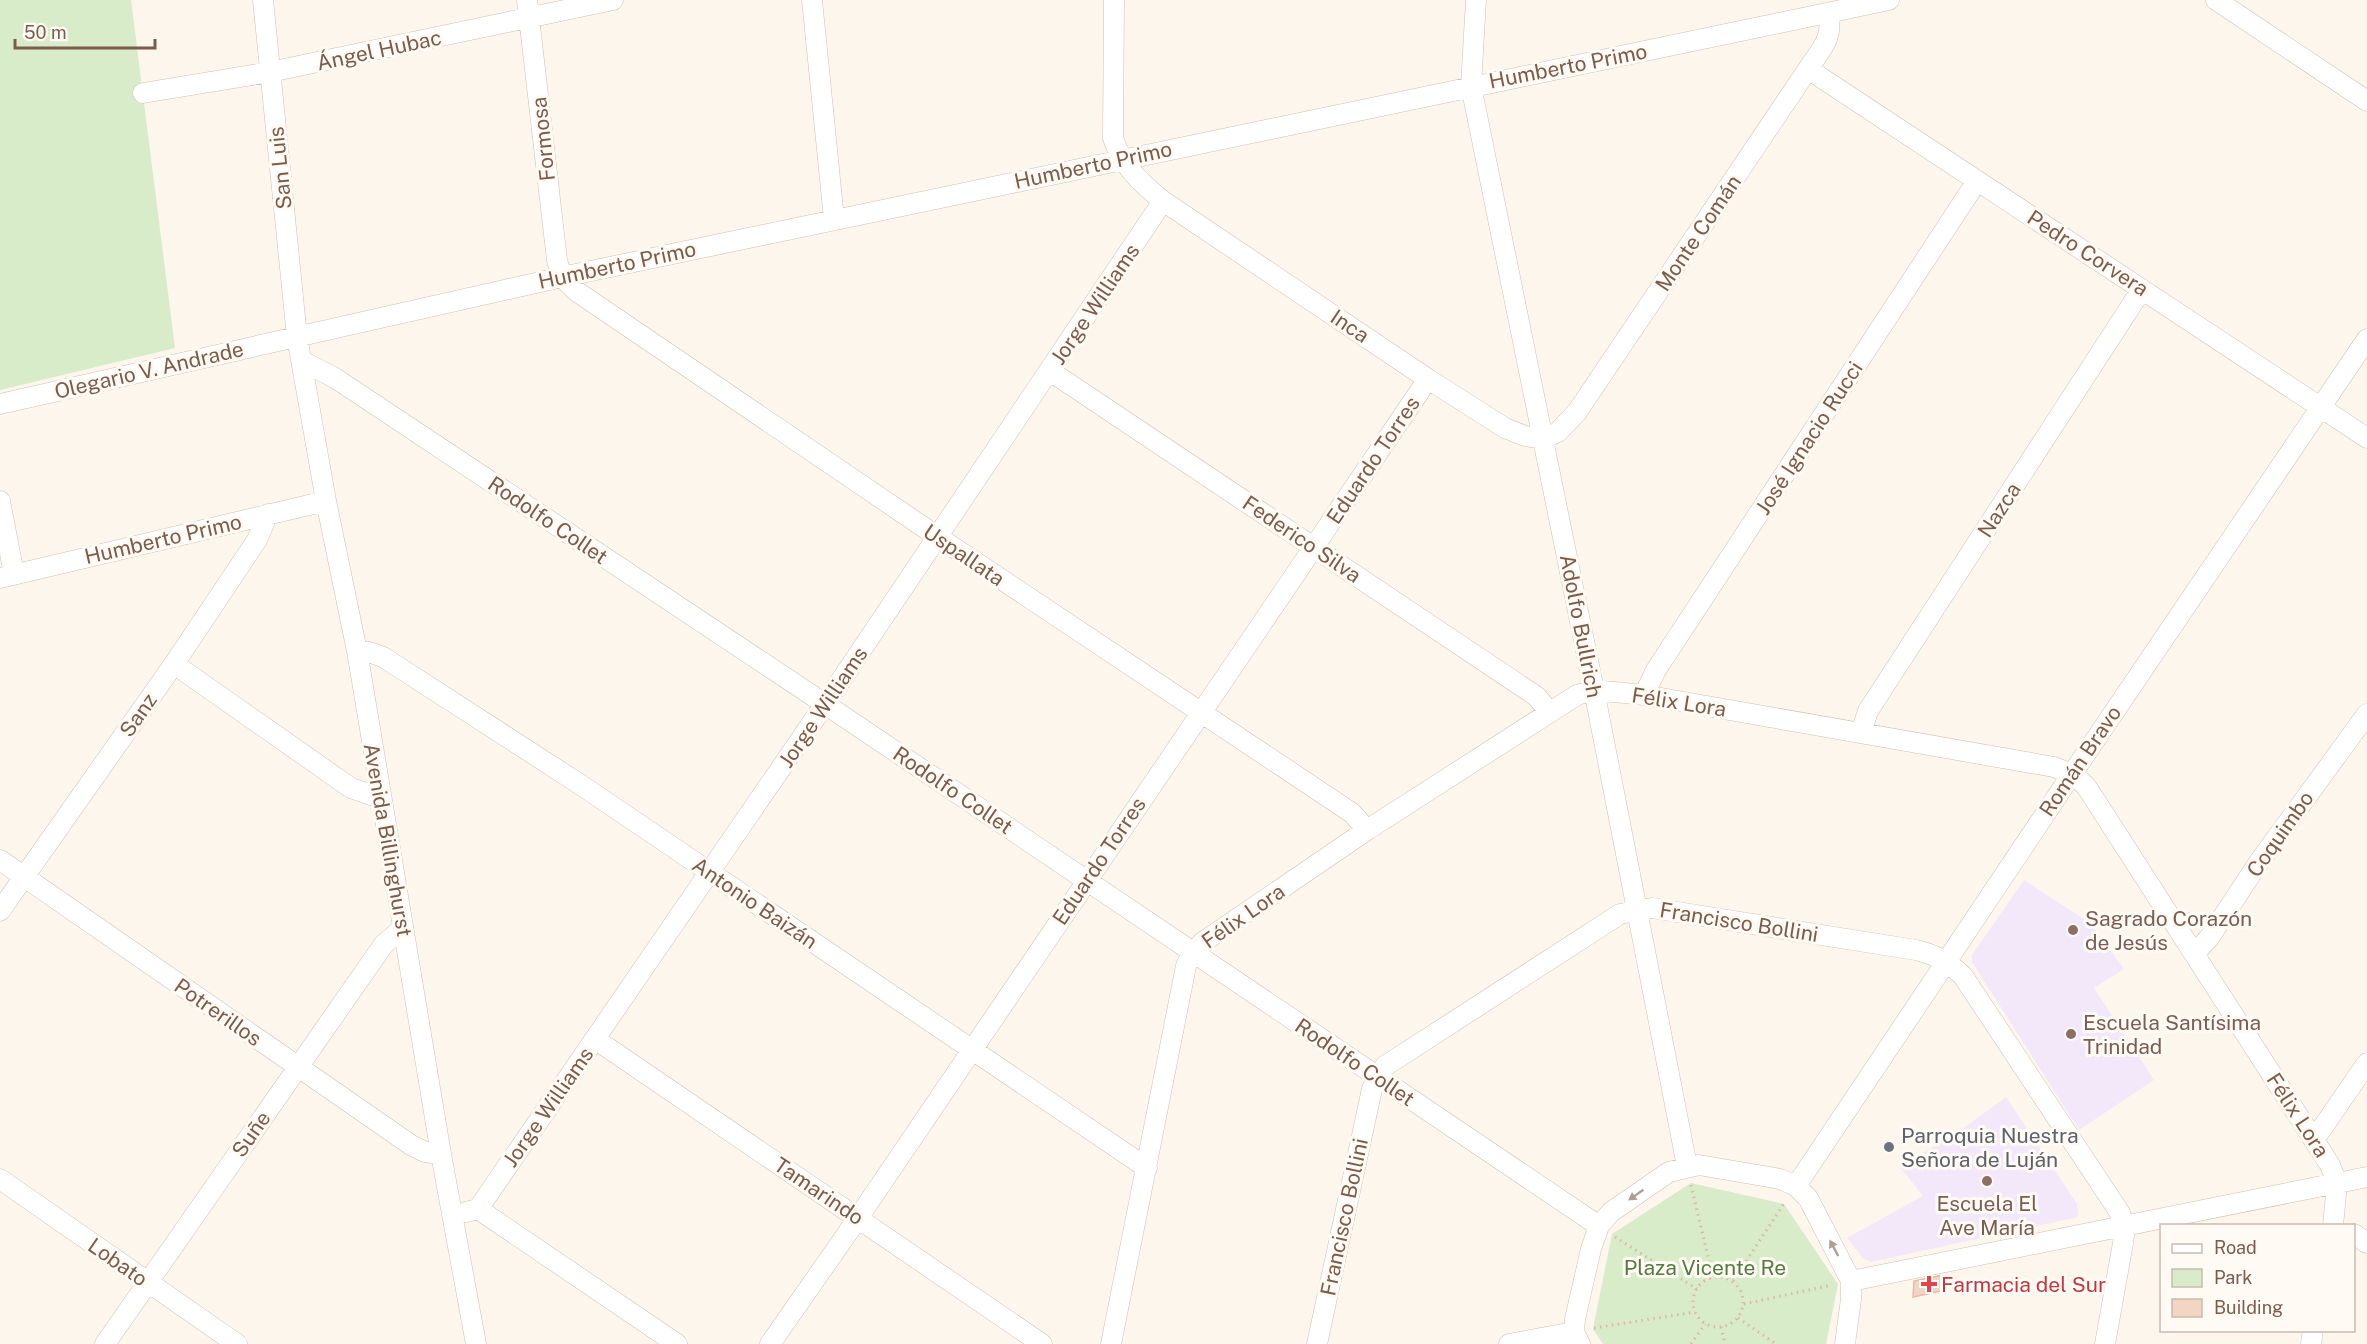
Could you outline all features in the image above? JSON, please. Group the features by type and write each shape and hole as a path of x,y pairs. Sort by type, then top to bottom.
{"street":[{"name":"San Luis","path":"263,0 297,337"},
{"name":"Ángel Hubac","path":"143,93 270,72 528,10 613,0"},
{"path":"812,0 834,219"},
{"path":"1114,0 1113,138 1122,159"},
{"name":"Adolfo Bullrich","path":"1476,0 1471,86 1594,690 1687,1166"},
{"name":"Humberto Primo","path":"297,337 834,219 1828,14 1849,5 1889,0"},
{"path":"2216,0 2367,101"},
{"name":"Formosa","path":"528,10 557,260 562,277"},
{"name":"Monte Comán","path":"1543,439 1558,432 1577,412 1808,69 1829,36 1831,27 1828,14"},
{"name":"Pedro Corvera","path":"1808,69 2367,438"},
{"name":"Inca","path":"1122,159 1144,185 1163,201 1428,379 1505,428 1525,436 1543,439"},
{"name":"José Ignacio Rucci","path":"1644,696 1656,670 1977,181"},
{"name":"Jorge Williams","path":"477,1209 825,704 1163,201"},
{"name":"Uspallata","path":"562,277 576,291 938,537 1352,813 1367,830"},
{"name":"Nazca","path":"1861,733 1868,711 2142,289"},
{"name":"Avenida Billinghurst","path":"297,337 326,501 357,651 441,1154 476,1344"},
{"name":"Olegario V. Andrade","path":"0,404 297,337"},
{"name":"Román Bravo","path":"1796,1186 2367,339"},
{"name":"Rodolfo Collet","path":"302,361 335,378 825,704 1599,1226"},
{"name":"Federico Silva","path":"1050,370 1536,696 1550,712"},
{"name":"Eduardo Torres","path":"770,1344 1428,379"},
{"path":"0,501 7,576"},
{"name":"Humberto Primo","path":"7,576 326,501"},
{"name":"Sanz","path":"0,911 174,664 257,540 268,514"},
{"name":"Antonio Baizán","path":"357,651 383,657 581,785 1146,1168"},
{"path":"174,664 351,788 380,798"},
{"name":"Félix Lora","path":"1111,1344 1186,966 1192,953 1203,942 1367,830 1576,695 1594,690 1644,696 1861,733 2054,767 2072,774 2086,786 2330,1165 2337,1183 2335,1224"},
{"name":"Coquimbo","path":"2194,954 2209,938 2259,862 2367,714"},
{"name":"Potrerillos","path":"0,860 411,1145 425,1152 441,1154"},
{"name":"Francisco Bollini","path":"1317,1344 1372,1089 1384,1066 1620,914 1636,909 1652,908 1916,950 1947,961 1963,976 2120,1213 2125,1227"},
{"name":"Suñe","path":"105,1344 384,944 403,928"},
{"name":"Tamarindo","path":"595,1039 1042,1344"},
{"path":"2314,1140 2367,1063"},
{"path":"1509,1344 1577,1338 1591,1249 1599,1226 1611,1212 1669,1172 1699,1165 1780,1179 1796,1186 1808,1198 1851,1281 1845,1344"},
{"path":"1851,1281 2367,1177"},
{"name":"Lobato","path":"0,1179 146,1283 237,1344"},
{"path":"453,1215 477,1209 677,1344"},
{"path":"2105,1344 2125,1227"}],"path":[{"path":"1687,1166 1713,1278"},
{"path":"1733,1281 1796,1186"},
{"path":"1599,1226 1697,1289"},
{"path":"1720,1277 1733,1281 1743,1295 1744,1304 1738,1318 1728,1326 1705,1324 1695,1312 1693,1304 1697,1289 1701,1284 1713,1278 1720,1277"},
{"path":"1744,1304 1851,1281"},
{"path":"1577,1338 1695,1312"},
{"path":"1738,1318 1776,1344"},
{"path":"1691,1344 1705,1324"},
{"path":"1721,1327 1725,1344"}],"shaded area":[{"name":"Escuela Santísima Trinidad","path":"2024,880 2090,923 2124,969 2094,988 2154,1080 2079,1130 1972,962 1972,955"},
{"name":"Escuela El Ave María","path":"2006,1097 2077,1204 2078,1217 1871,1262 1863,1258 1847,1238 1923,1196 1900,1167 1964,1128"}],"green space":[{"path":"0,0 131,0 175,348 0,390"},
{"name":"Plaza Vicente Re","path":"1691,1183 1784,1204 1838,1284 1826,1344 1603,1344 1593,1329 1612,1234"}],"building":[{"name":"Farmacia del Sur","path":"1943,1275 1946,1290 1913,1297 1914,1281"}],"place":[{"name":"Sagrado Corazón de Jesús","path":"2073,930"},
{"name":"Escuela Santísima Trinidad","path":"2071,1034"},
{"name":"Parroquia Nuestra Señora de Luján","path":"1889,1147"},
{"name":"Escuela El Ave María","path":"1987,1181"},
{"name":"Farmacia del Sur","path":"1929,1284"}]}
